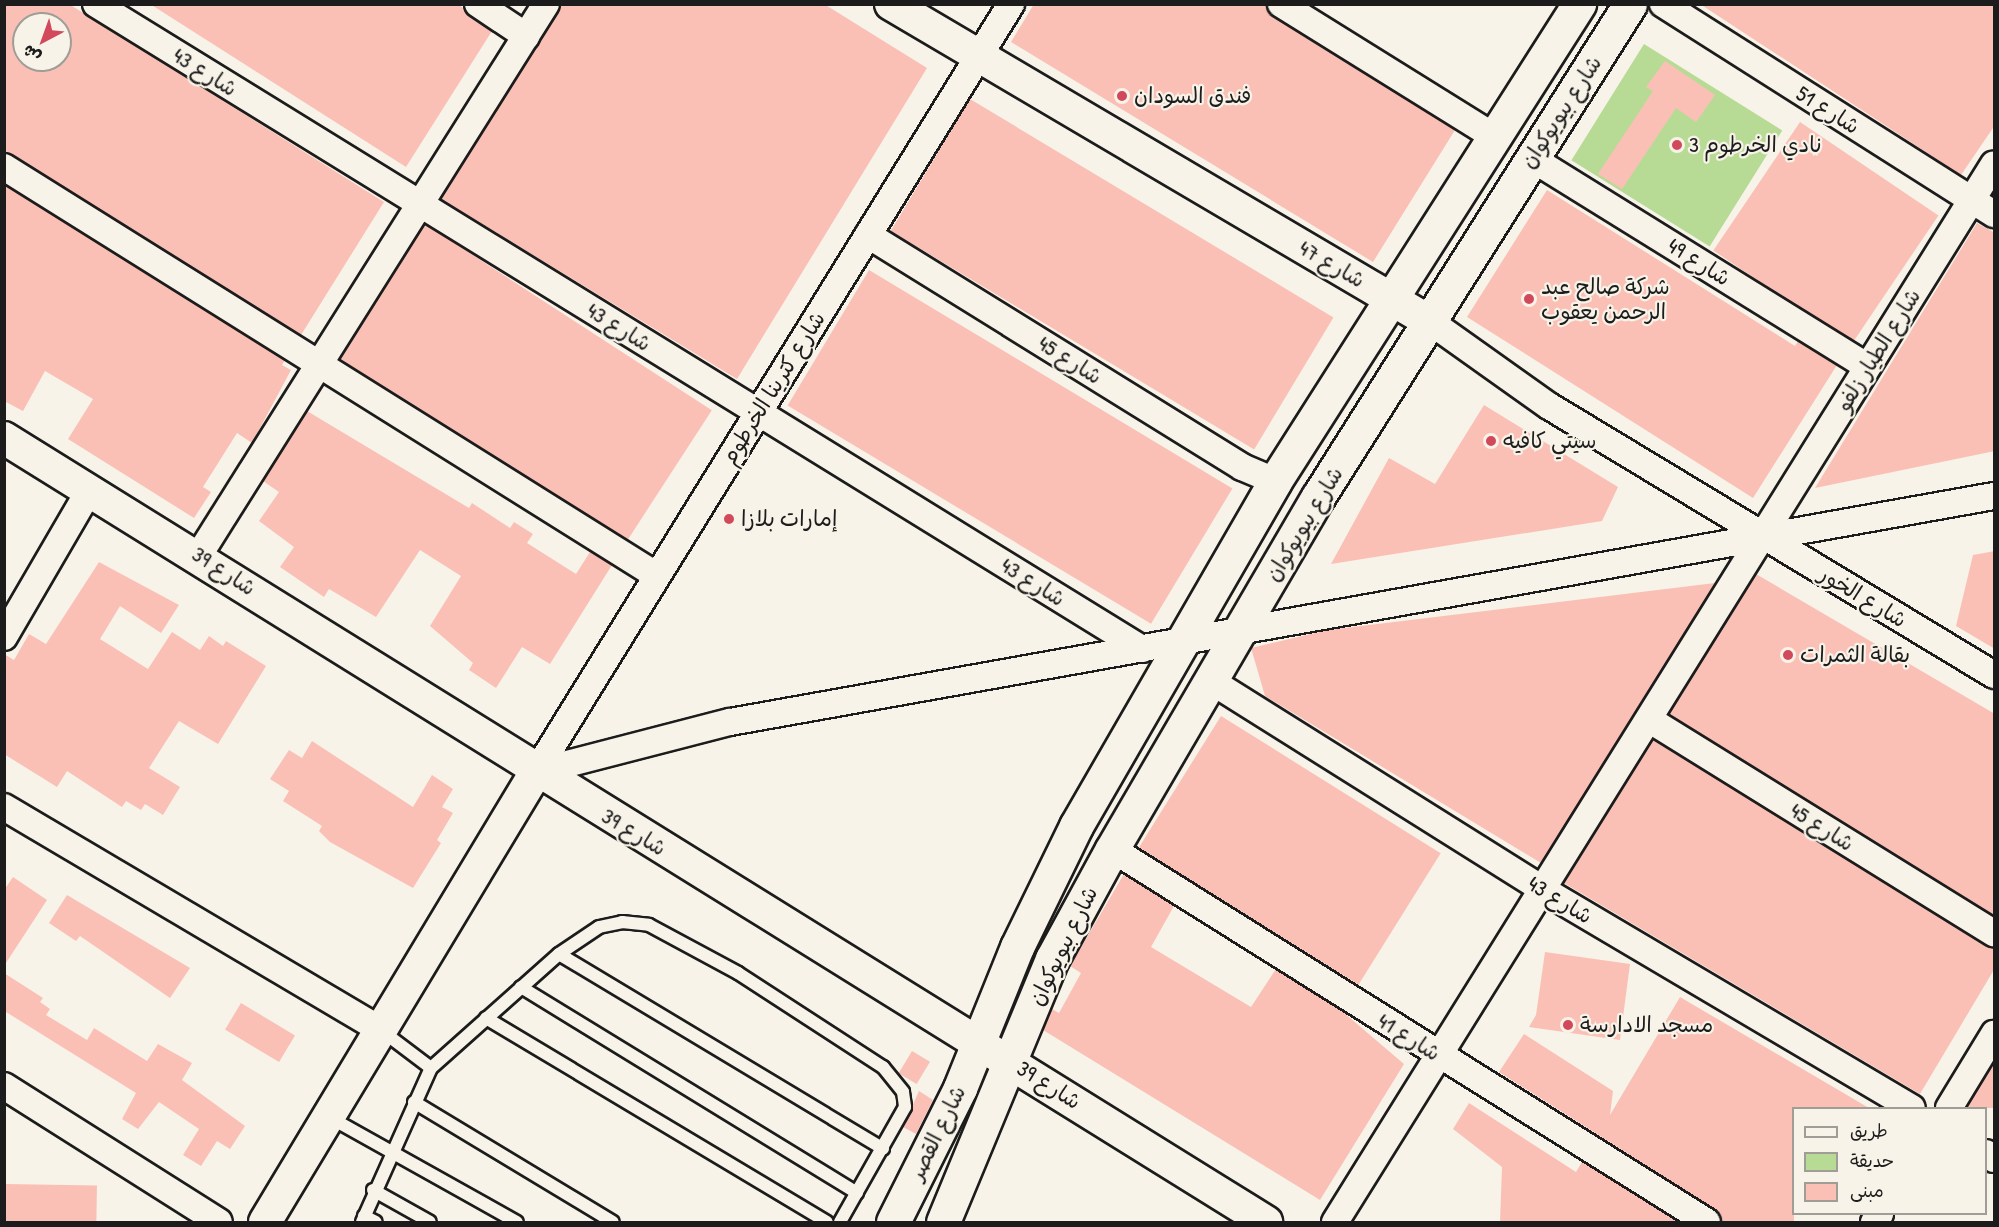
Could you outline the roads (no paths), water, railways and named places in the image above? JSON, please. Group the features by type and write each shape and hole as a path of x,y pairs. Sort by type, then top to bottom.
{"main road":[{"name":"شارع بيويوكوان","path":"977,1042 1047,882 1275,481 1394,300 1579,4"},
{"name":"شارع بيويوكوان","path":"1011,1062 1052,959 1112,849 1214,683 1318,497 1432,323 1531,158 1630,4"},
{"name":"شارع القصر","path":"893,1222 977,1042"},
{"name":"شارع القصر","path":"943,1222 1011,1062"}],"street":[{"name":"شارع 43","path":"96,4 1142,649"},
{"path":"478,4 526,36"},
{"path":"199,555 546,4"},
{"name":"شارع 47","path":"891,4 1432,323 1549,406 1763,537"},
{"name":"شارع كترينا الخرطوم","path":"536,772 1011,4"},
{"path":"1281,4 1495,137"},
{"name":"شارع 51","path":"1663,4 1995,214"},
{"name":"شارع 49","path":"1531,158 1866,366"},
{"name":"شارع الطيار زلفو","path":"1335,1222 1545,891 1866,366 1995,164"},
{"path":"4,167 657,575"},
{"name":"شارع 45","path":"868,235 1242,467 1275,481"},
{"name":"شارع 39","path":"4,438 199,555 536,772 1011,1062 1266,1222"},
{"path":"4,637 90,489"},
{"path":"265,1222 536,772 730,722 1995,496"},
{"name":"شارع الخور","path":"1763,537 1995,675"},
{"name":"شارع 43","path":"1214,683 1545,891 1910,1107"},
{"name":"شارع 45","path":"1650,720 1995,933"},
{"path":"4,807 381,1030"},
{"name":"شارع 41","path":"1112,849 1707,1222"},
{"path":"1950,1107 1995,1034"},
{"path":"4,1086 219,1222"}],"lane":[{"path":"367,1220 373,1190 431,1068 560,954 599,927 622,922 650,925 738,974 883,1067 903,1092 905,1107 840,1222"},
{"path":"560,954 883,1149"},
{"path":"521,987 857,1193"},
{"path":"486,1018 827,1222"},
{"path":"381,1030 431,1068"},
{"path":"414,1102 613,1222"},
{"path":"329,1117 391,1149 517,1222"},
{"path":"373,1190 430,1222"}],"place":[{"name":"فندق السودان","path":"1122,96"},
{"name":"نادي الخرطوم 3","path":"1677,145"},
{"name":"شركة صالح عبد الرحمن يعقوب","path":"1529,299"},
{"name":"سيتي كافيه","path":"1491,441"},
{"name":"إمارات بلازا","path":"729,519"},
{"name":"بقالة الثمرات","path":"1788,655"},
{"name":"مسجد الادارسة","path":"1568,1025"}]}
